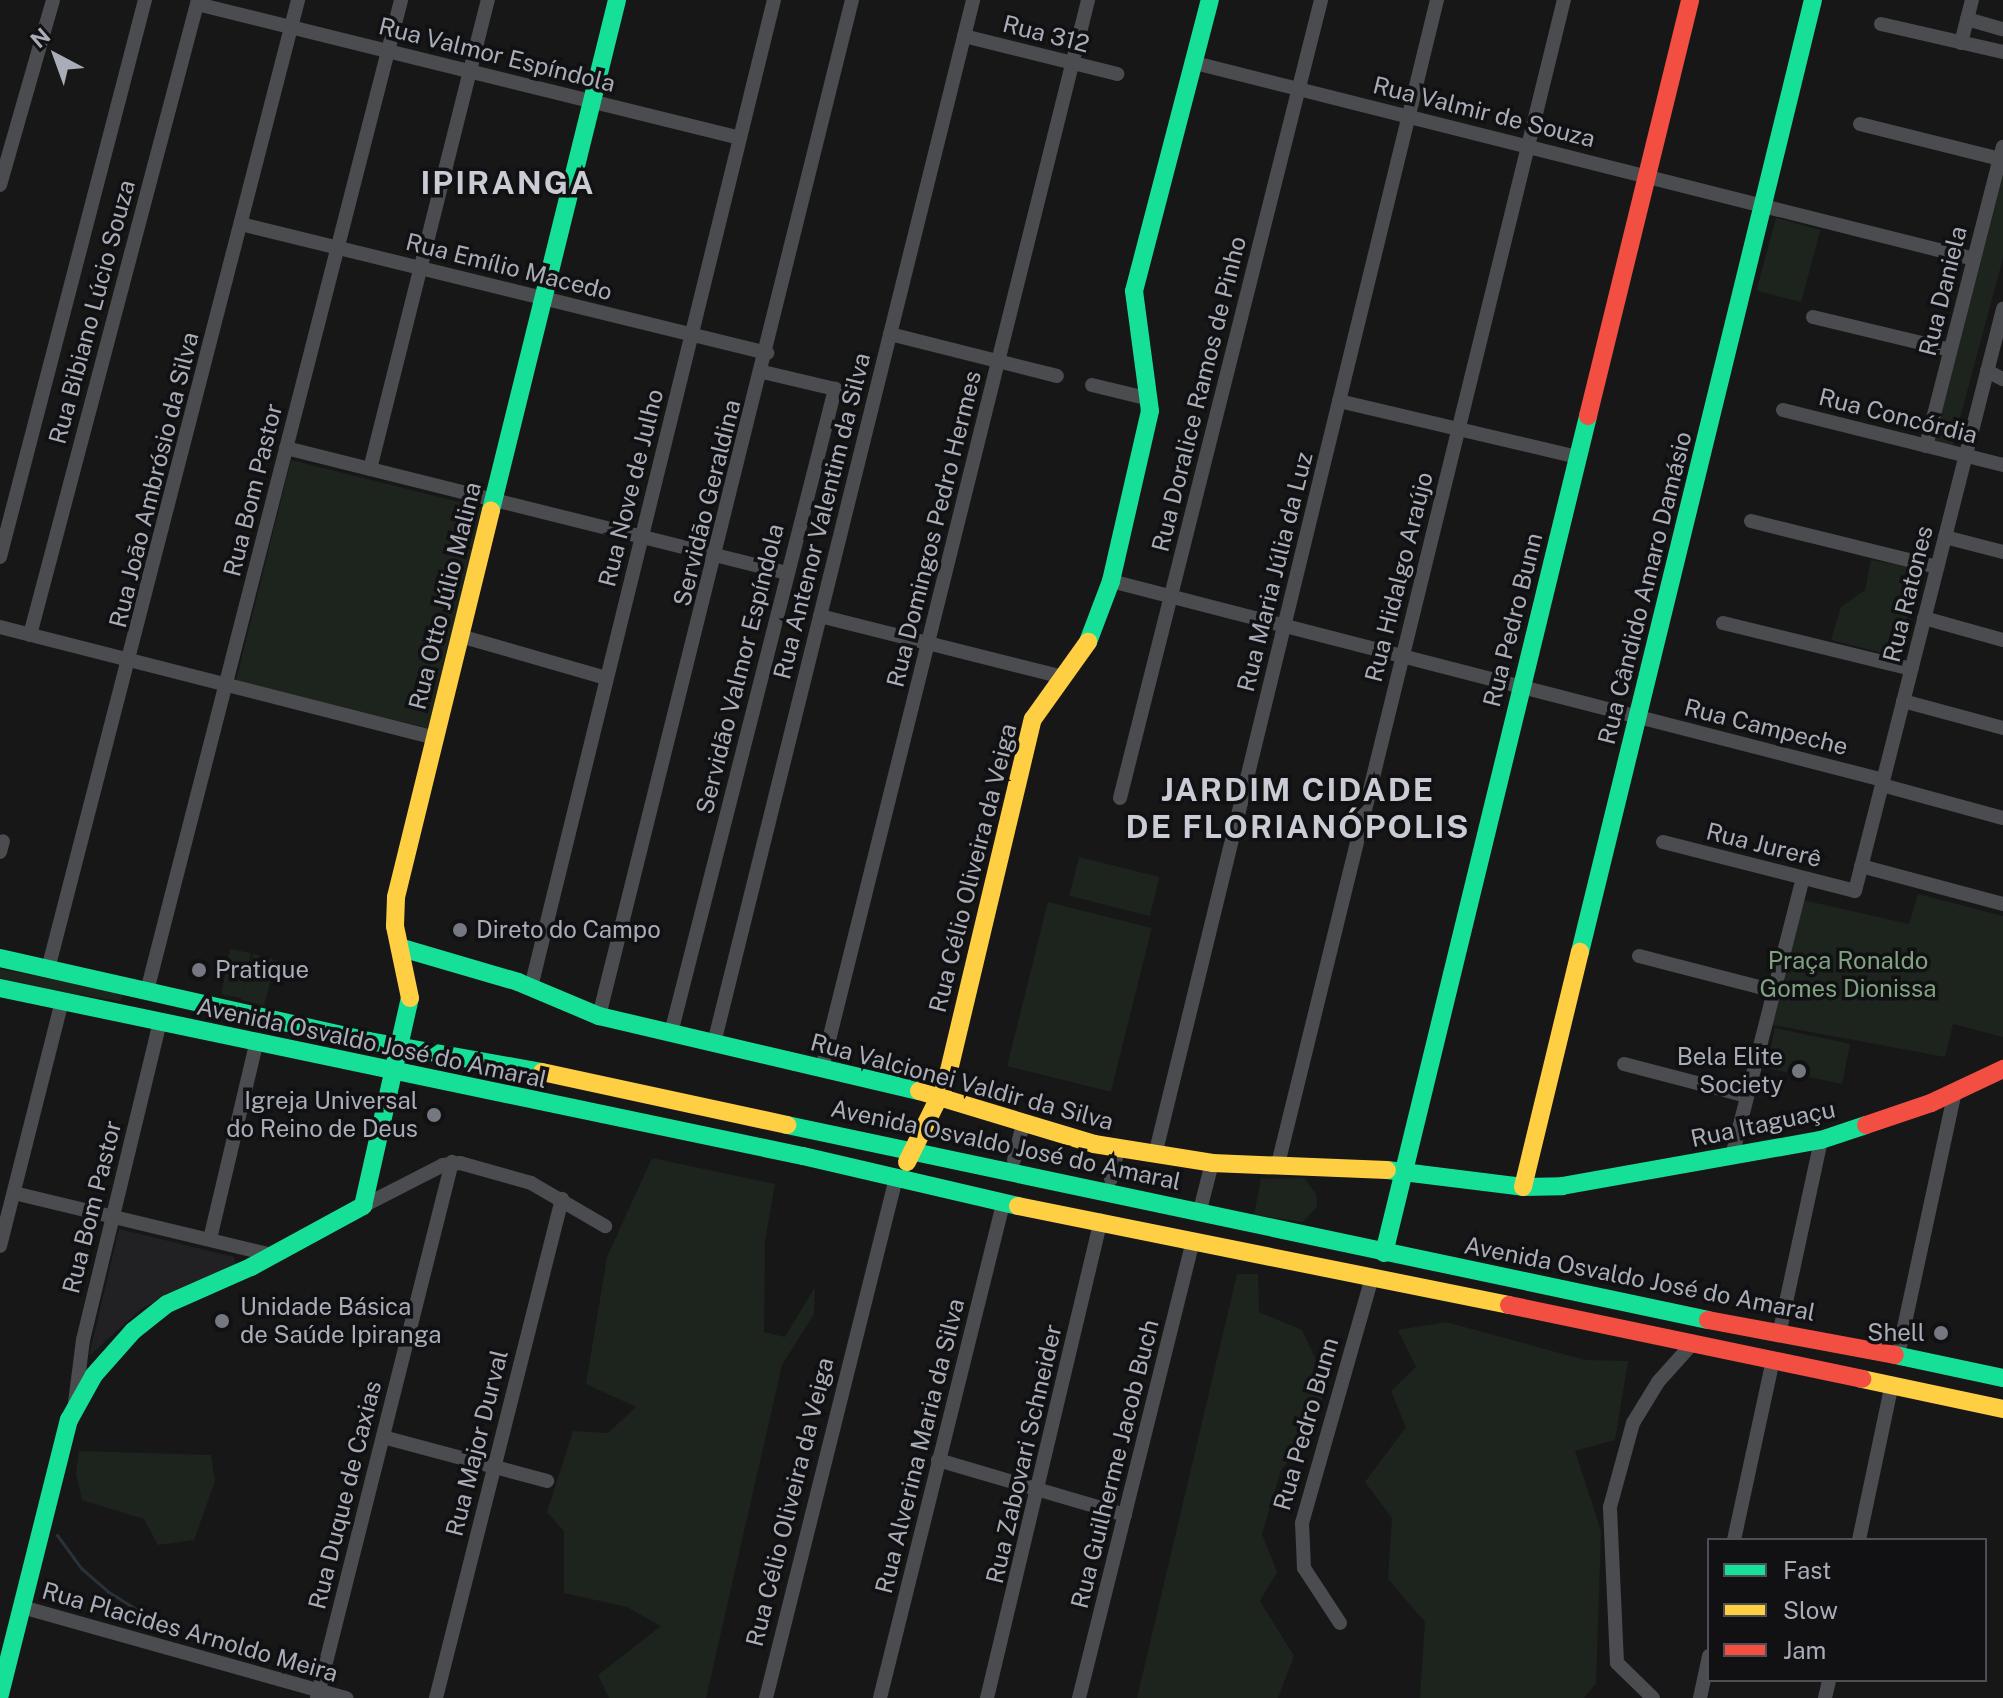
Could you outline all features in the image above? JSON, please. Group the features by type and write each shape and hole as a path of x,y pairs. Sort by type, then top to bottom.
{"main road":[{"name":"Rua Otto Júlio Malina","path":"363,1206 396,1073 411,990 396,897 617,0"},
{"name":"Rua Célio Oliveira da Veiga","path":"914,1154 940,1099 1033,719 1093,636 1111,581 1150,399 1134,291 1210,0"},
{"name":"Rua Pedro Bunn","path":"1384,1253 1690,0"},
{"name":"Rua Cândido Amaro Damásio","path":"1523,1187 1813,0"},
{"name":"Rua Valcionei Valdir da Silva","path":"402,948 531,987 599,1016 822,1068 1118,1149 1212,1163 1403,1171 1523,1187"},
{"name":"Avenida Osvaldo José do Amaral","path":"0,958 401,1047 483,1060 757,1122 809,1127 914,1154 1200,1210 1384,1253 1697,1319 1780,1330 2003,1378"},
{"name":"Avenida Osvaldo José do Amaral","path":"0,988 859,1169 1003,1204 1101,1220 1619,1330 1892,1383 2003,1409"},
{"path":"62,1001 133,1009 147,991"},
{"name":"Rua Itaguaçu","path":"1523,1187 1562,1186 1821,1140 1955,1092 2003,1069"},
{"path":"696,1135 695,1117 757,1122"},
{"path":"859,1169 895,1171 914,1154"},
{"path":"1003,1204 1059,1206 1067,1194 1055,1183"},
{"path":"0,1694 75,1403 102,1365 154,1312 273,1255 363,1206"},
{"path":"1619,1330 1615,1314 1624,1310 1668,1320 1697,1319"},
{"path":"1746,1354 1805,1360 1817,1351 1814,1338"}],"street":[{"path":"0,185 53,0"},
{"path":"0,557 145,0"},
{"name":"Rua João Ambrósio da Silva","path":"48,969 130,662 298,0"},
{"name":"Rua Bom Pastor","path":"147,991 401,0"},
{"path":"370,469 488,0"},
{"name":"Rua Nove de Julho","path":"531,987 774,0"},
{"name":"Servidão Geraldina","path":"599,1016 763,372 852,0"},
{"name":"Rua Antenor Valentim da Silva","path":"714,1043 973,0"},
{"name":"Rua Domingos Pedro Hermes","path":"822,1068 1088,0"},
{"name":"Rua Doralice Ramos de Pinho","path":"1120,798 1321,0"},
{"name":"Rua Maria Júlia da Luz","path":"1155,1155 1437,0"},
{"name":"Rua Hidalgo Araújo","path":"1278,1164 1564,0"},
{"path":"1961,43 1972,0"},
{"name":"Rua Valmor Espíndola","path":"197,2 740,138"},
{"name":"Rua Bibiano Lúcio Souza","path":"30,635 197,2"},
{"path":"1967,19 2003,29"},
{"path":"1881,24 2003,52"},
{"name":"Rua 312","path":"964,36 1117,74"},
{"name":"Rua Valmir de Souza","path":"1195,63 1974,259"},
{"path":"1860,124 2001,153"},
{"name":"Rua Daniela","path":"1926,446 2001,153"},
{"name":"Rua Emílio Macedo","path":"241,224 767,353"},
{"name":"Rua Ratones","path":"1855,891 2003,309"},
{"path":"1813,317 1950,350"},
{"path":"890,334 1057,376"},
{"path":"1987,371 2003,379"},
{"name":"Servidão Valmor Espíndola","path":"671,1033 835,389 763,372"},
{"path":"1092,385 1150,399"},
{"path":"1339,401 1578,457"},
{"name":"Rua Concórdia","path":"1783,410 2003,465"},
{"path":"286,448 787,573"},
{"path":"1751,521 1937,567"},
{"path":"1945,537 2003,552"},
{"name":"Rua Campeche","path":"1111,581 1883,782 2003,818"},
{"path":"820,616 1063,677"},
{"path":"1924,618 2003,640"},
{"path":"1723,623 1911,669"},
{"path":"0,627 225,687 435,738"},
{"path":"460,636 606,678"},
{"path":"1903,701 2003,728"},
{"name":"Rua Jurerê","path":"1663,842 1855,891"},
{"path":"1861,866 2003,904"},
{"path":"1732,1156 1803,878"},
{"path":"1639,956 1774,991"},
{"path":"0,1246 62,1001"},
{"name":"Rua Bom Pastor","path":"75,1403 78,1362 160,1022"},
{"path":"210,1239 256,1044"},
{"path":"1624,1064 1747,1096"},
{"path":"1898,1355 1955,1092"},
{"path":"1014,1160 1023,1125"},
{"path":"1780,1330 1821,1140"},
{"path":"1111,1179 1118,1149"},
{"path":"363,1206 452,1162 518,1178 562,1199 605,1226"},
{"name":"Rua Duque de Caxias","path":"318,1694 452,1162"},
{"path":"1200,1210 1212,1163"},
{"name":"Rua Célio Oliveira da Veiga","path":"766,1698 896,1178"},
{"path":"14,1193 273,1255"},
{"name":"Rua Major Durval","path":"436,1698 562,1199"},
{"name":"Rua Alverina Maria da Silva","path":"880,1698 1003,1204"},
{"name":"Rua Zabovari Schneider","path":"987,1698 1101,1220"},
{"name":"Rua Guilherme Jacob Buch","path":"1079,1698 1193,1240"},
{"name":"Rua Pedro Bunn","path":"1340,1623 1304,1568 1302,1523 1372,1277"},
{"path":"1653,1698 1617,1663 1610,1507 1633,1423 1658,1382 1693,1343"},
{"path":"1734,1538 1773,1360"},
{"path":"1859,1538 1892,1383"},
{"path":"383,1437 547,1481"},
{"path":"938,1460 1125,1515"},
{"name":"Rua Placides Arnoldo Meira","path":"22,1607 318,1694 346,1698"},
{"path":"1700,1698 1707,1665"}],"shaded area":[{"path":"119,1229 234,1257 236,1265 142,1308 89,1356"}],"green space":[{"path":"2003,168 2003,258 1952,448 1933,444"},
{"path":"1776,218 1820,230 1801,302 1757,290"},
{"path":"291,460 483,508 428,728 236,680"},
{"path":"1871,560 1918,569 1899,657 1831,640 1841,607 1865,590"},
{"path":"1079,857 1160,877 1150,916 1069,896"},
{"name":"Praça Ronaldo Gomes Dionissa","path":"1918,894 2003,916 2003,1037 1953,1024 1945,1057 1768,1024 1803,900 1909,924"},
{"path":"1048,902 1152,928 1111,1092 1007,1066"},
{"path":"230,949 251,953 242,998 221,994"},
{"path":"253,954 276,960 264,1006 241,999"},
{"path":"0,969 121,993 123,997 120,1001 0,983"},
{"path":"1775,1028 1850,1044 1842,1084 1766,1068"},
{"path":"652,1158 775,1184 765,1241 764,1332 785,1337 815,1287 814,1314 782,1365 706,1698 609,1698 598,1675 661,1626 627,1607 564,1593 564,1531 547,1512 573,1431 608,1433 636,1407 586,1384 607,1257"},
{"path":"1304,1178 1316,1194 1317,1207 1303,1222 1254,1215 1261,1179"},
{"path":"1237,1274 1258,1274 1259,1312 1302,1330 1328,1386 1295,1453 1281,1470 1262,1534 1277,1572 1260,1601 1294,1656 1278,1698 1137,1698"},
{"path":"1446,1322 1585,1360 1628,1361 1615,1440 1575,1451 1601,1531 1596,1683 1584,1698 1420,1698 1425,1622 1388,1579 1392,1518 1365,1482 1406,1427 1391,1391 1416,1367 1398,1330"},
{"path":"79,1451 211,1455 215,1481 194,1540 158,1545 144,1519 82,1500 76,1473"}],"waterway":[{"path":"57,1535 81,1568 107,1591 160,1624"}],"traffic: fast":[{"path":"491,510 617,0"},
{"path":"1088,642 1111,581 1150,411 1134,291 1210,0"},
{"path":"1580,952 1813,0"},
{"path":"1384,1253 1588,416"},
{"path":"402,948 518,982 599,1016 919,1091"},
{"path":"0,958 369,1041 542,1072"},
{"path":"0,988 803,1156 1018,1206"},
{"path":"0,1694 69,1420 94,1375 133,1331 167,1304 251,1267 363,1206 410,998"},
{"path":"787,1125 1708,1320"},
{"path":"1387,1170 1523,1187 1562,1186 1821,1140 1866,1125"},
{"path":"1895,1355 2003,1378"}],"traffic: slow":[{"path":"410,998 395,926 396,897 491,510"},
{"path":"907,1162 946,1083 1033,719 1088,642"},
{"path":"1523,1187 1580,952"},
{"path":"542,1072 787,1125"},
{"path":"919,1091 1094,1144 1212,1163 1387,1170"},
{"path":"1018,1206 1509,1305"},
{"path":"1862,1379 2003,1409"}],"traffic: jam":[{"path":"1588,416 1690,0"},
{"path":"1866,1125 1931,1103 2003,1069"},
{"path":"1509,1305 1862,1379"},
{"path":"1708,1320 1895,1355"}],"place":[{"name":"Direto do Campo","path":"460,930"},
{"name":"Pratique","path":"199,970"},
{"name":"Bela Elite Society","path":"1799,1071"},
{"name":"Igreja Universal do Reino de Deus","path":"434,1115"},
{"name":"Unidade Básica de Saúde Ipiranga","path":"222,1321"},
{"name":"Shell","path":"1941,1333"}],"district":[{"name":"IPIRANGA","path":"508,183"},
{"name":"JARDIM CIDADE DE FLORIANÓPOLIS","path":"1298,810"}]}
